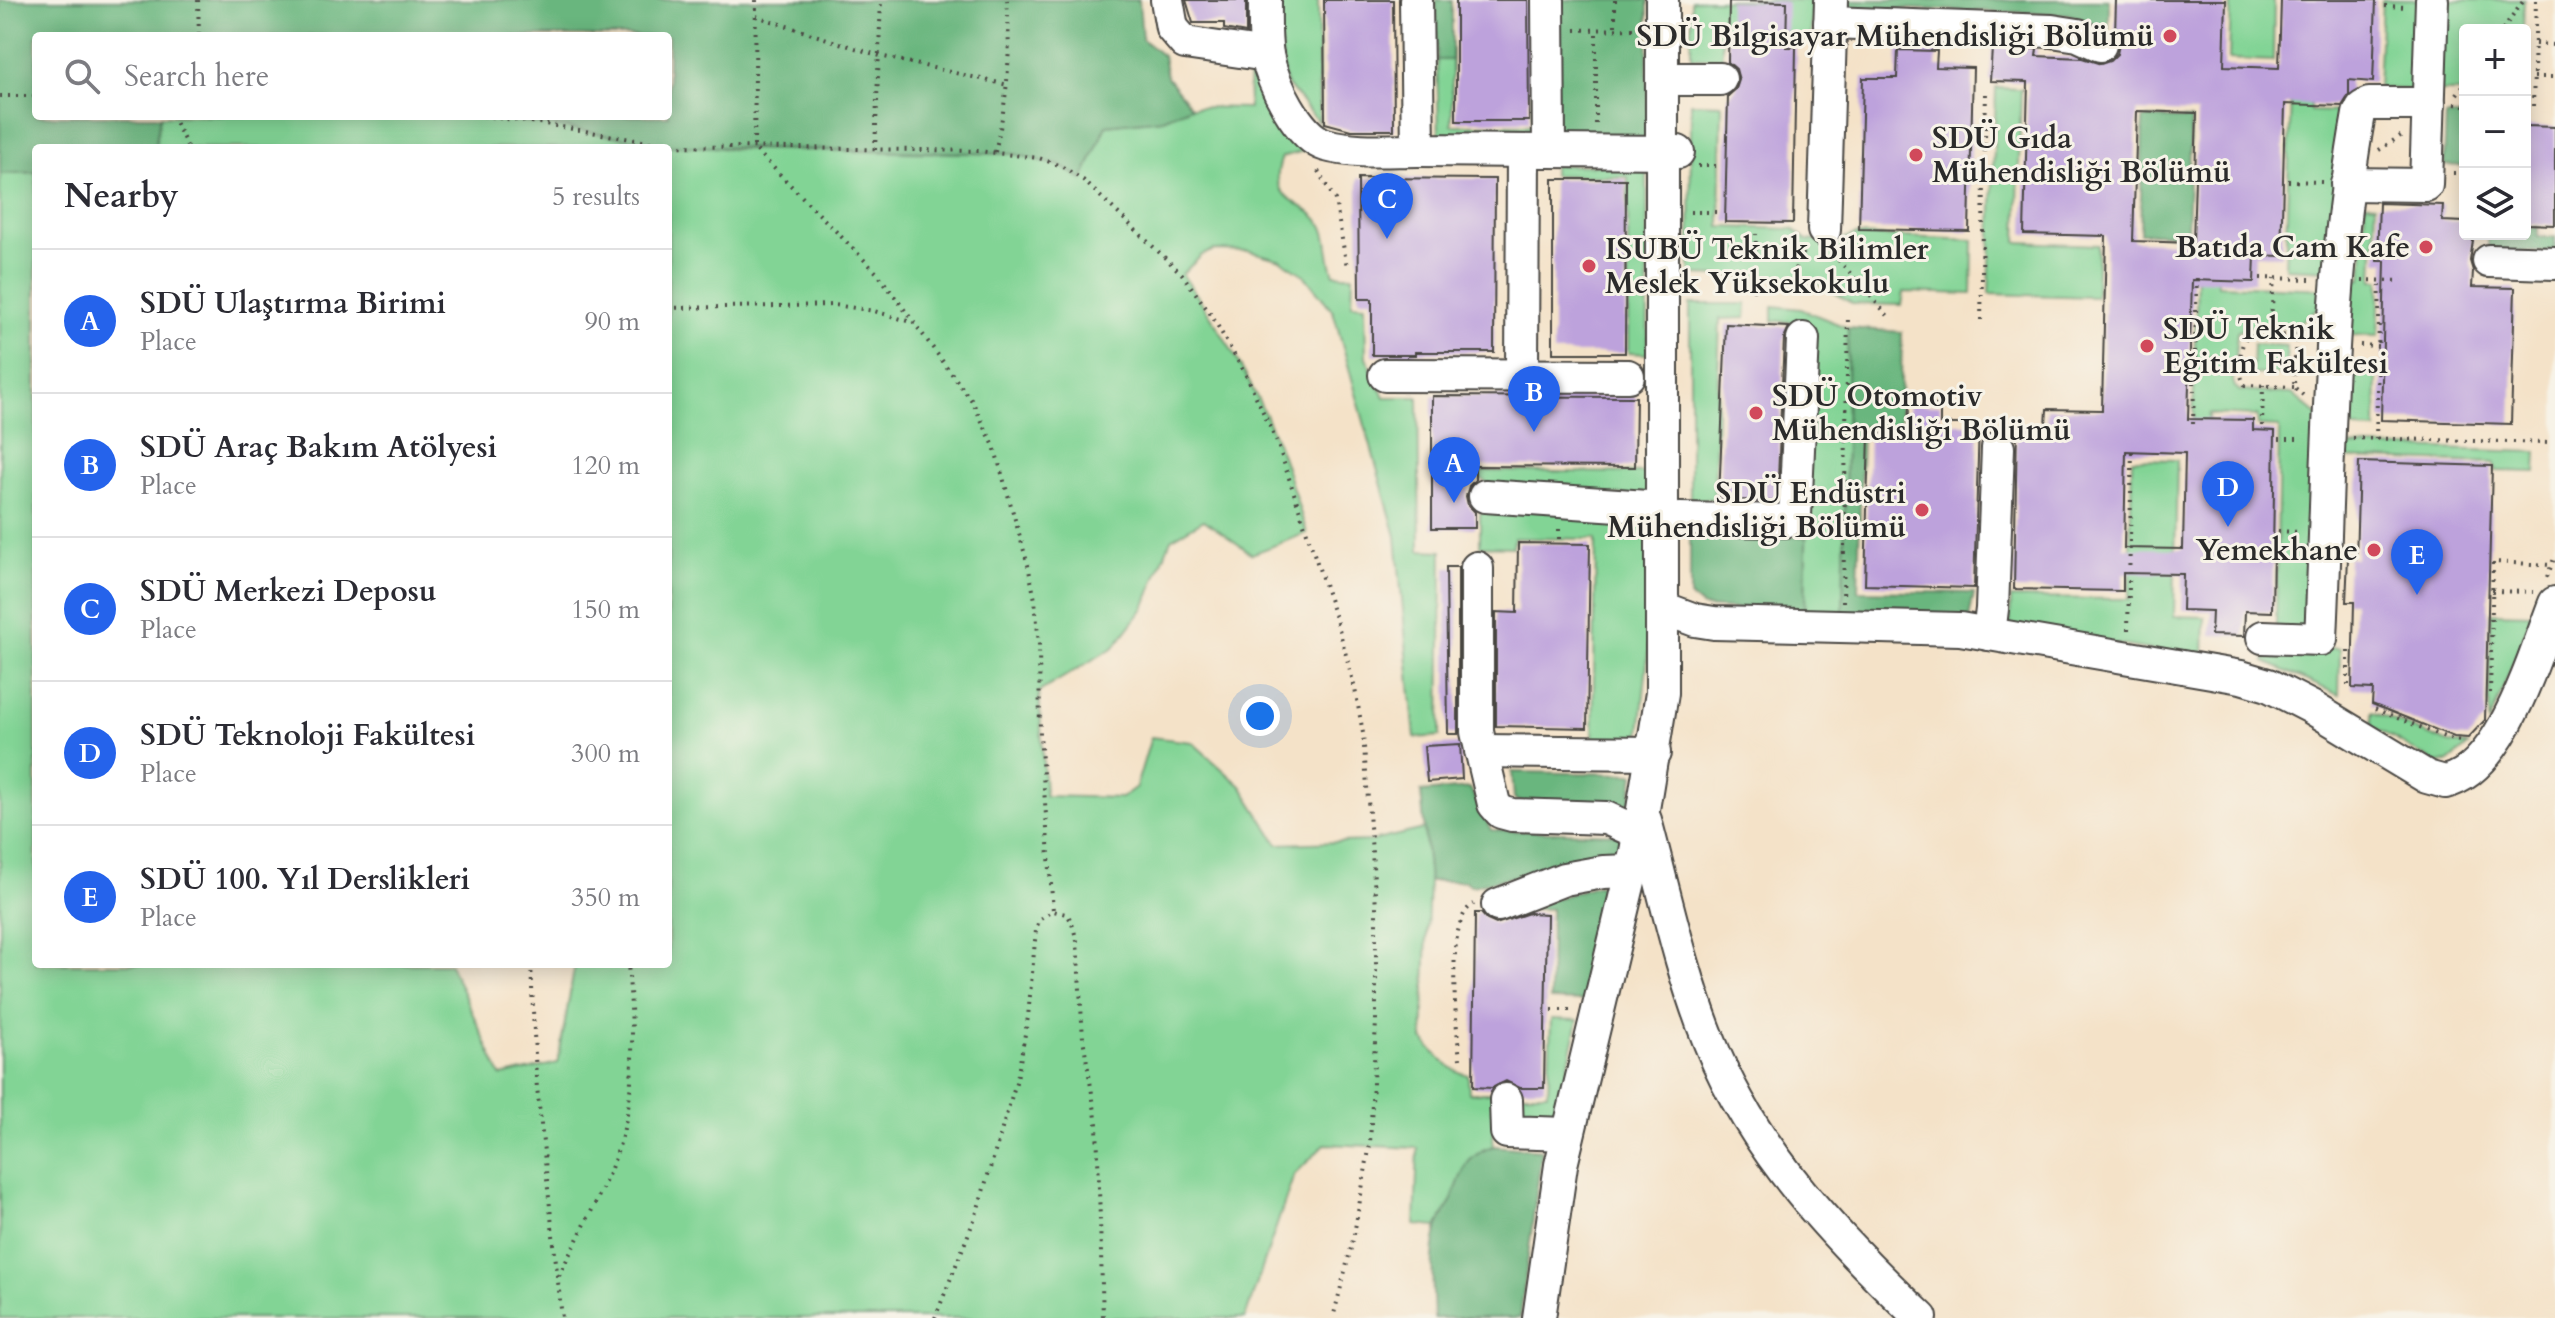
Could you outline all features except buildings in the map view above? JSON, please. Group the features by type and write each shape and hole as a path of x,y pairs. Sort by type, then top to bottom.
{"street":[{"path":"1167,0 1172,28 1185,43 1267,55"},
{"path":"1265,0 1267,55 1274,78 1298,122 1310,137 1321,143 1358,149 1670,152"},
{"path":"1416,0 1418,150"},
{"path":"1670,152 1679,79 1679,0"},
{"path":"2336,183 2426,185 2432,0"},
{"path":"1824,230 1831,12 2052,31 2078,35 2100,45"},
{"path":"1539,1318 1567,1134 1631,871 1654,753 1662,693 1674,650 1671,611 1670,152 1655,14"},
{"path":"1522,375 1548,15"},
{"path":"1679,79 1720,79"},
{"path":"2263,637 2321,639 2339,280 2336,183 2362,108 2372,104 2429,104"},
{"path":"2489,261 2555,263"},
{"path":"1485,496 1785,521 1795,516 1803,339"},
{"path":"1385,375 1628,376"},
{"path":"1989,634 1998,448"},
{"path":"1477,568 1477,723 1494,804 1501,812 1512,815 1606,818 1641,823"},
{"path":"1671,611 1714,623 1950,628 2254,680 2311,707 2427,777 2445,782 2465,773 2496,742 2511,714 2542,598"},
{"path":"1481,751 1654,753"},
{"path":"1641,823 1691,991 1710,1044 1733,1093 1769,1149 1841,1241 1921,1318"},
{"path":"1498,905 1564,879 1631,871"},
{"path":"1506,1100 1507,1132 1567,1134"}],"path":[{"path":"198,0 199,32"},
{"path":"756,0 754,148 878,274 917,323 985,424 1028,565 1038,634 1040,734 1053,911"},
{"path":"875,150 881,0"},
{"path":"995,153 1008,85 1010,48 1007,0"},
{"path":"1615,0 1615,29"},
{"path":"2507,24 2524,0"},
{"path":"2531,106 2536,0"},
{"path":"1548,15 1596,29 1615,29 1655,14"},
{"path":"756,16 880,56 1008,85"},
{"path":"1596,29 1596,151"},
{"path":"2535,44 2555,45"},
{"path":"2534,77 2555,77"},
{"path":"1981,320 1986,91"},
{"path":"0,96 32,96"},
{"path":"174,120 186,144"},
{"path":"515,120 660,144"},
{"path":"1321,143 1318,173 1335,200 1347,267"},
{"path":"672,146 995,153 1039,158 1061,166 1083,180 1182,274 1212,316 1241,367 1278,445 1339,629 1363,733 1376,906 1376,1021 1370,1144 1353,1240 1333,1318"},
{"path":"2288,181 2336,183"},
{"path":"1690,212 1717,212"},
{"path":"1790,292 1799,259 1824,230"},
{"path":"1824,230 1829,247 1838,260 1890,318"},
{"path":"1754,291 1756,234"},
{"path":"2193,424 2197,272"},
{"path":"2260,278 2402,281"},
{"path":"2270,335 2274,278"},
{"path":"2380,280 2376,439 2551,443"},
{"path":"672,308 835,305 874,311 917,323"},
{"path":"1843,614 1848,316"},
{"path":"2294,387 2243,383 2240,377 2244,338 2250,335 2296,335"},
{"path":"2195,357 2241,359"},
{"path":"2262,426 2263,385"},
{"path":"2128,631 2132,449"},
{"path":"2490,692 2493,562 2551,565"},
{"path":"2492,591 2542,598"},
{"path":"2375,709 2452,740 2469,741"},
{"path":"1460,1059 1453,978 1461,921 1469,906 1498,905"},
{"path":"935,1318 976,1215 1017,1079 1028,1017 1036,930 1039,920 1053,911 1066,914 1071,920 1077,941 1083,1038 1097,1124 1103,1318"},
{"path":"531,968 536,1078 562,1318"},
{"path":"558,1279 625,1125 631,1048 628,968"}],"green space":[{"path":"0,0 1139,0 1142,39 1163,56 1167,77 1191,107 1163,119 1106,125 1083,180 1061,166 1015,154 672,146 515,120 672,120 672,32 32,32 32,120 159,120 156,144 32,144 32,172 0,174"},
{"path":"1275,0 1318,0 1319,123 1285,82"},
{"path":"1436,0 1452,0 1452,60 1437,60"},
{"path":"1532,0 1542,137 1439,137 1437,60 1452,60 1452,125 1532,125"},
{"path":"1556,0 1648,0 1647,139 1556,138"},
{"path":"1691,0 1812,0 1811,40 1722,39 1722,58 1691,58"},
{"path":"1848,0 2109,0 2109,31 2068,14 1847,7"},
{"path":"2231,0 2274,0 2273,61 2229,59"},
{"path":"2382,0 2422,0 2414,90 2378,88"},
{"path":"2439,0 2524,0 2523,24 2459,24 2459,92 2436,92"},
{"path":"1248,61 1256,65 1306,148 1282,157 1278,183 1288,198 1322,225 1334,274 1353,276 1352,304 1365,305 1366,357 1384,397 1418,397 1420,550 1442,551 1440,736 1415,738 1396,536 1333,311 1304,275 1281,260 1249,251 1214,250 1202,255 1182,274 1223,335 1269,422 1307,533 1252,554 1204,520 1171,539 1144,608 1114,647 1039,692 1045,796 1121,798 1136,787 1151,737 1192,742 1241,786 1278,844 1372,841 1424,829 1429,881 1423,1039 1448,1065 1468,1075 1469,1093 1494,1093 1493,1146 1482,1150 1437,1227 1415,1225 1418,1148 1325,1144 1294,1175 1245,1318 0,1318 0,174 32,172 32,968 452,968 501,1076 558,1063 574,968 672,968 672,144 156,144 159,120 513,120 727,149 1015,154 1061,166 1083,180 1106,125 1163,119 1191,107 1249,108"},
{"path":"1996,88 2021,89 2017,242 2098,245 2096,297 1989,294"},
{"path":"2291,97 2310,97 2310,111 2347,112 2332,270 2285,268"},
{"path":"1691,103 1722,104 1720,227 1793,229 1807,240 1836,242 1857,235 1973,240 1972,294 1904,292 1902,305 1853,304 1820,285 1798,278 1690,275"},
{"path":"2446,116 2459,116 2459,166 2444,165"},
{"path":"2143,118 2191,119 2187,234 2140,233"},
{"path":"1553,165 1647,166 1648,354 1628,353 1628,177 1553,175"},
{"path":"2365,203 2376,204 2373,280 2380,280 2378,336 2351,335 2353,280 2362,279"},
{"path":"2531,227 2538,228 2538,237 2555,237 2555,252 2488,251 2488,240 2531,240"},
{"path":"2197,272 2217,272 2218,285 2331,289 2331,297 2294,327 2248,327 2237,332 2233,381 2240,391 2292,394 2323,420 2314,629 2276,628 2279,427 2258,426 2257,416 2209,414 2208,424 2193,424"},
{"path":"1690,304 1747,304 1746,318 1720,319 1714,499 1690,499"},
{"path":"1773,306 1801,309 1848,328 1843,614 1805,613 1810,331 1796,322 1773,321"},
{"path":"1848,328 1902,332 1900,426 1862,426 1858,591 1974,593 1969,619 1843,614"},
{"path":"2253,344 2287,346 2285,375 2252,374"},
{"path":"2350,371 2377,373 2376,430 2355,429 2348,420"},
{"path":"2337,446 2537,452 2536,472 2496,471 2495,463 2336,458"},
{"path":"2132,459 2177,460 2174,616 2205,617 2204,659 2010,626 2011,598 2129,599"},
{"path":"1480,471 1648,473 1648,497 1494,487 1480,478"},
{"path":"1491,507 1648,517 1648,653 1639,744 1593,744 1596,539 1514,538 1513,547 1480,546 1480,514"},
{"path":"1690,536 1806,537 1805,613 1702,607 1690,597"},
{"path":"2491,613 2532,614 2489,724"},
{"path":"2269,646 2340,648 2339,695 2265,662"},
{"path":"2372,712 2449,743 2468,746 2449,762 2436,763 2372,726"},
{"path":"1512,772 1634,774 1630,804 1517,801 1514,798"},
{"path":"1470,788 1491,830 1624,834 1620,852 1560,871 1555,862 1516,876 1472,886 1465,881 1429,881 1421,792"},
{"path":"1597,885 1611,889 1583,1001 1550,1000 1551,909 1523,909"},
{"path":"1551,1019 1578,1020 1555,1128 1512,1126 1513,1093 1548,1093"},
{"path":"1493,1146 1542,1150 1520,1318 1434,1318 1433,1263 1438,1226 1470,1160"}],"place":[{"name":"SDÜ Bilgisayar Mühendisliği Bölümü","path":"2170,36"},
{"name":"SDÜ Gıda Mühendisliği Bölümü","path":"1916,155"},
{"name":"SDÜ Merkezi Deposu","path":"1387,239"},
{"name":"Batıda Cam Kafe","path":"2426,247"},
{"name":"ISUBÜ Teknik Bilimler Meslek Yüksekokulu","path":"1589,266"},
{"name":"SDÜ Teknik Eğitim Fakültesi","path":"2147,346"},
{"name":"SDÜ Otomotiv Mühendisliği Bölümü","path":"1756,413"},
{"name":"SDÜ Araç Bakım Atölyesi","path":"1534,432"},
{"name":"SDÜ Ulaştırma Birimi","path":"1454,503"},
{"name":"SDÜ Endüstri Mühendisliği Bölümü","path":"1922,510"},
{"name":"SDÜ Teknoloji Fakültesi","path":"2228,527"},
{"name":"Yemekhane","path":"2374,550"},
{"name":"SDÜ 100. Yıl Derslikleri","path":"2417,595"}]}
